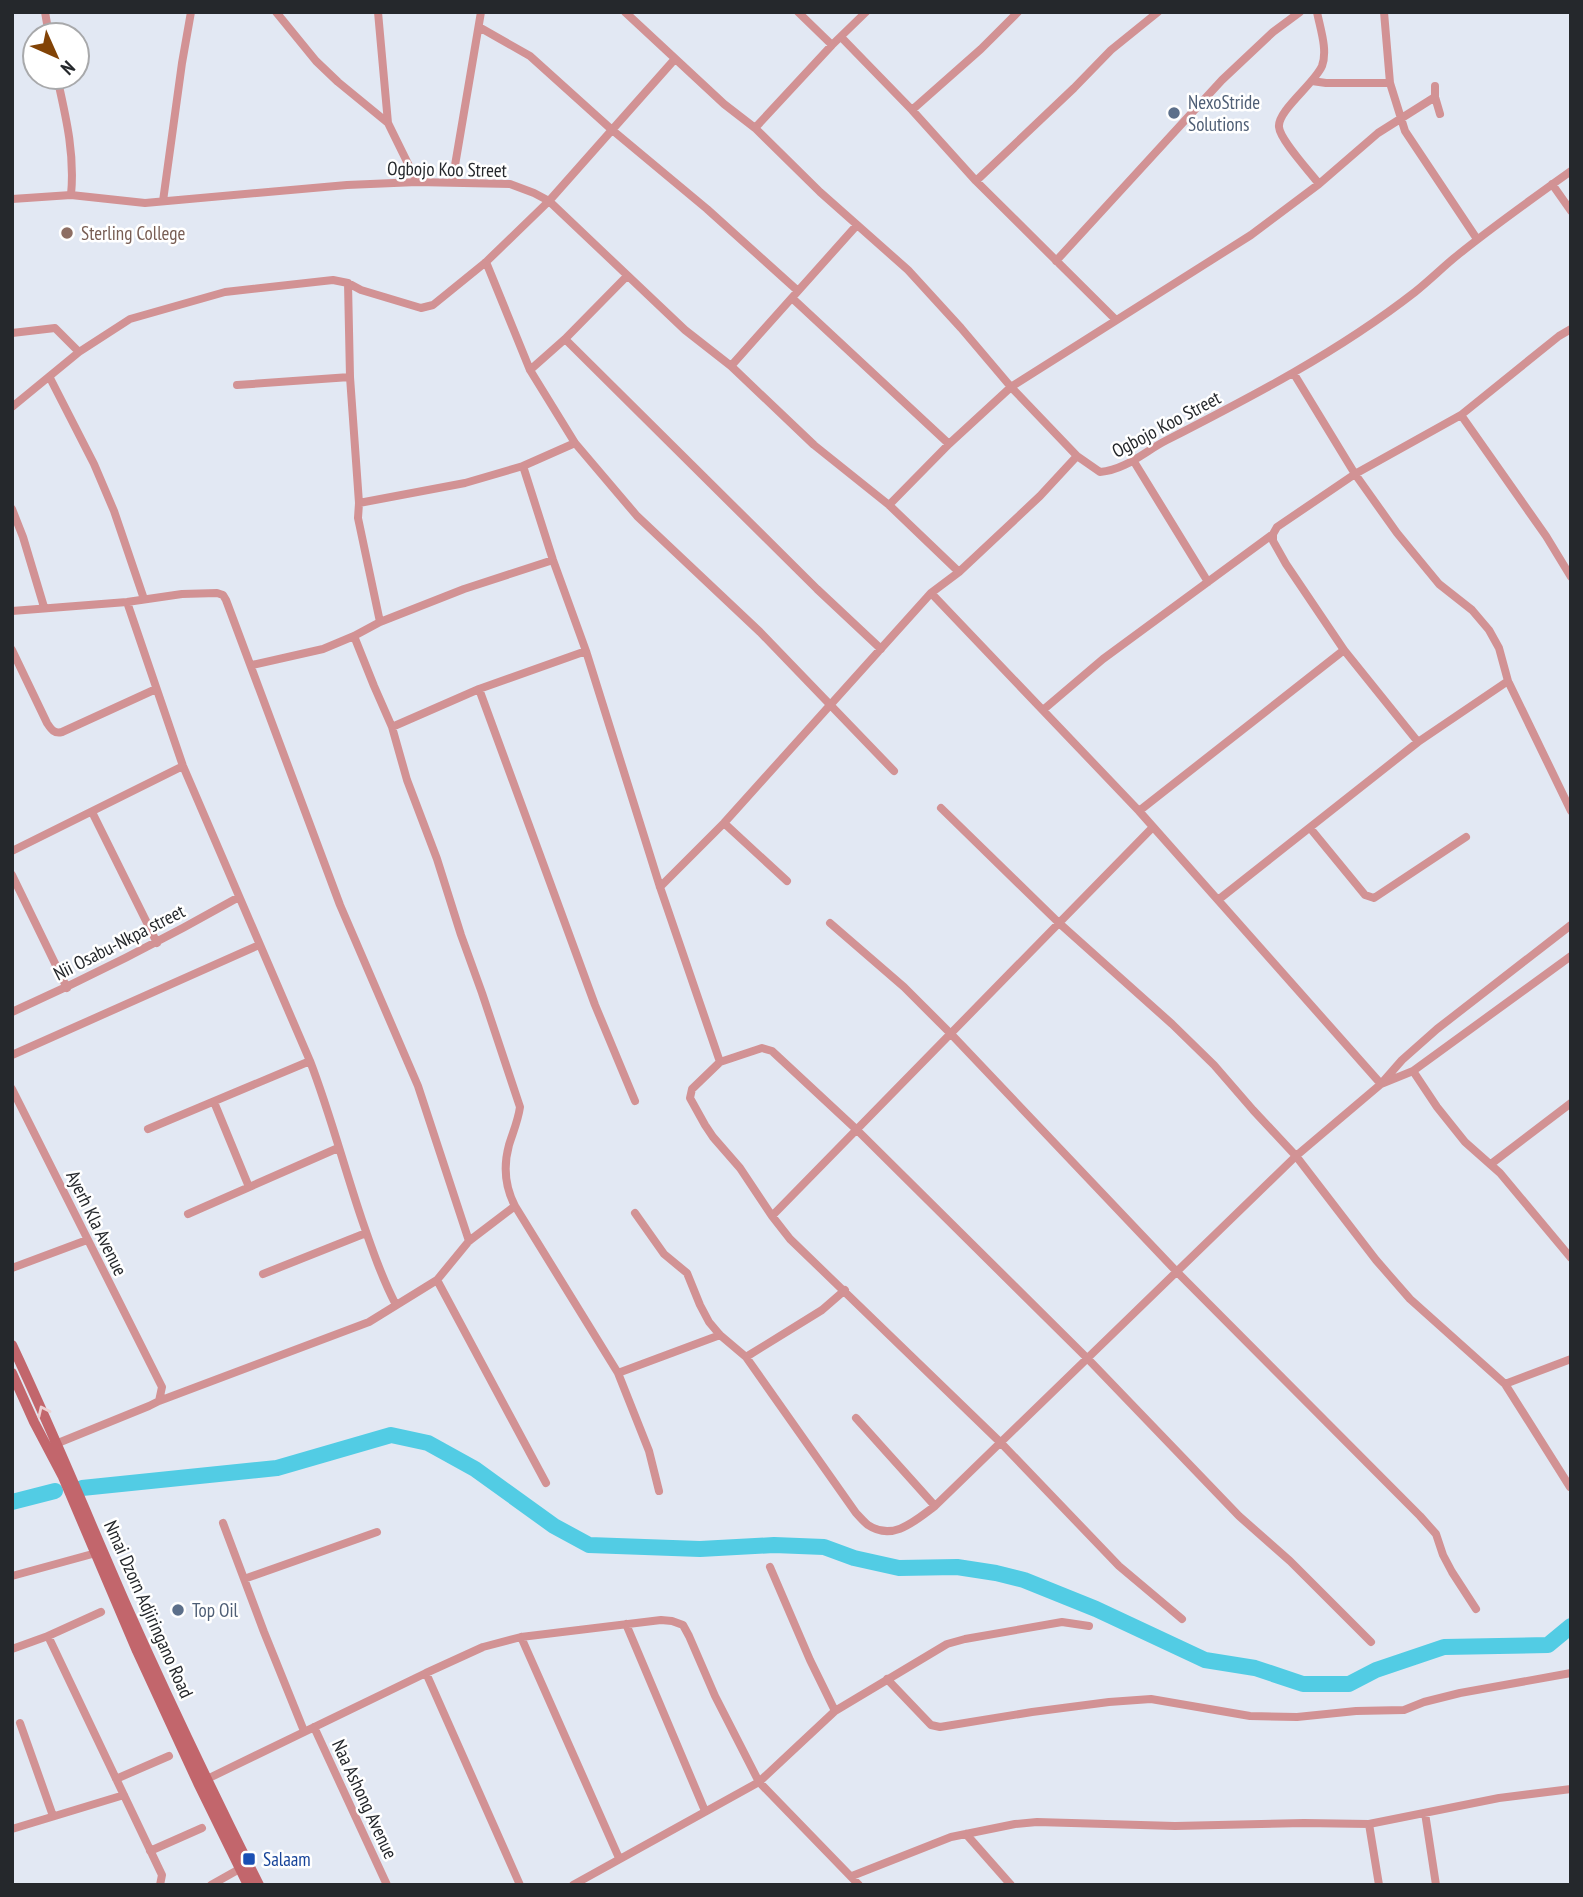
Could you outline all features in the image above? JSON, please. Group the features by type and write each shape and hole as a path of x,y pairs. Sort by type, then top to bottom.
{"main road":[{"name":"Nmai Dzorn Adjiringano Road","path":"12,1345 207,1779 244,1866 248,1885"},
{"name":"Nmai Dzorn Adjiringano Road","path":"12,1373 63,1477 137,1651 244,1866 259,1885"}],"street":[{"path":"163,201 191,12"},
{"path":"276,12 316,61 388,123"},
{"path":"377,12 388,123 417,182"},
{"path":"452,183 481,12"},
{"path":"625,12 674,60 755,128 866,12"},
{"path":"798,12 832,45"},
{"path":"912,110 1018,12"},
{"path":"975,181 1111,50 1158,12"},
{"path":"1056,261 1223,80 1273,32 1300,12"},
{"path":"1317,12 1324,52 1322,65 1312,81 1282,115 1278,126 1293,152 1319,184"},
{"path":"1384,12 1390,83 1405,131 1477,239"},
{"path":"479,27 530,56 611,129 707,209 949,444"},
{"path":"841,37 912,110 975,181 1116,320"},
{"path":"12,407 79,352 130,319 225,292 333,280 421,308 433,305 486,262 548,201 674,60"},
{"path":"1312,81 1390,83"},
{"path":"1435,86 1440,114"},
{"path":"60,91 72,152 71,195"},
{"path":"889,505 949,444 1011,387 1251,235 1319,184 1378,133 1435,97"},
{"name":"Ogbojo Koo Street","path":"755,128 820,192 908,270 1011,387 1077,456 1100,472 1117,469 1164,441 1294,374 1415,292 1477,239 1571,171"},
{"name":"Ogbojo Koo Street","path":"12,199 71,195 134,202 163,201 347,185 417,182 510,184 534,192 548,201 685,330 731,366 814,446 889,505 958,572"},
{"path":"1552,184 1571,211"},
{"path":"731,366 857,225"},
{"path":"486,262 530,370 575,443 637,516 760,632 894,771"},
{"path":"530,370 627,276"},
{"path":"348,283 359,529 380,622"},
{"path":"12,333 55,328 79,352"},
{"path":"1043,710 1103,659 1273,534 1277,527 1355,474 1461,415 1571,329"},
{"path":"565,339 881,649"},
{"path":"1294,374 1355,474 1397,533 1439,584 1472,610 1489,631 1499,648 1508,681 1571,811"},
{"path":"237,385 351,377"},
{"path":"50,378 94,464 114,511 144,599"},
{"path":"1461,415 1546,536 1571,577"},
{"path":"359,503 465,484 523,466 575,443"},
{"path":"660,887 724,823 931,593 958,572 1040,496 1077,456"},
{"path":"1133,460 1208,582"},
{"path":"523,466 720,1062"},
{"path":"12,509 44,607"},
{"path":"1273,534 1273,541 1286,564 1344,650 1418,742"},
{"path":"252,665 323,649 380,622 464,589 553,560"},
{"path":"931,593 1139,811 1381,1084"},
{"path":"12,611 127,602 182,594 223,595 252,665 340,905 418,1086 469,1241"},
{"path":"127,602 183,766 310,1062 366,1233 396,1305"},
{"path":"354,636 392,726 407,780 437,859 520,1107 519,1120 509,1147 505,1180 509,1194 618,1373 649,1451 659,1491"},
{"path":"12,650 47,723 55,732 62,732 156,689"},
{"path":"1139,811 1344,650"},
{"path":"392,726 479,689 586,651"},
{"path":"1218,900 1418,742 1508,681"},
{"path":"479,689 590,992 635,1101"},
{"path":"12,851 183,766"},
{"path":"941,808 1059,923 1198,1049 1296,1156 1376,1260 1410,1299 1505,1384 1570,1487"},
{"path":"92,812 158,943"},
{"path":"724,823 787,881"},
{"path":"772,1216 1153,827"},
{"path":"1310,828 1370,898 1374,898 1466,837"},
{"path":"12,875 67,988"},
{"name":"Nii Osabu-Nkpa street","path":"12,1012 158,943 239,897"},
{"path":"830,922 904,987 951,1034 1177,1272 1436,1534 1447,1564 1476,1609"},
{"path":"635,1213 664,1254 687,1273 705,1315 720,1335 746,1357 849,1503 868,1525 880,1531 906,1528 935,1506 1296,1156 1381,1084 1402,1060 1437,1029 1571,925"},
{"path":"12,1055 259,945"},
{"path":"1381,1084 1413,1070 1571,956"},
{"path":"1182,1619 1119,1566 1001,1443 845,1290 802,1252 772,1216 740,1168 713,1137 690,1098 692,1089 720,1062 762,1048 769,1049 857,1130 1088,1359 1239,1516 1371,1642"},
{"path":"148,1129 310,1062"},
{"path":"1413,1070 1437,1107 1465,1142 1491,1164 1571,1258"},
{"name":"Ayerh Kla Avenue","path":"12,1089 154,1370 162,1387 159,1401"},
{"path":"214,1102 249,1187"},
{"path":"1491,1164 1571,1103"},
{"path":"188,1214 338,1148"},
{"path":"58,1443 159,1401 369,1322 437,1280 469,1241 515,1206"},
{"path":"262,1274 366,1233"},
{"path":"12,1268 87,1240"},
{"path":"437,1280 546,1483"},
{"path":"746,1357 822,1310 845,1290"},
{"path":"618,1373 720,1335"},
{"path":"1505,1384 1571,1359"},
{"path":"856,1418 935,1506"},
{"path":"223,1523 304,1731"},
{"path":"244,1579 377,1532"},
{"path":"12,1576 96,1553"},
{"path":"770,1567 835,1711"},
{"path":"12,1649 101,1612"},
{"path":"207,1779 483,1647 521,1637 672,1620 683,1625 690,1636 715,1696 759,1782 859,1885"},
{"path":"573,1885 759,1782 835,1711 947,1644 1062,1622 1088,1626"},
{"path":"626,1624 705,1811"},
{"path":"48,1636 162,1875 160,1885"},
{"path":"521,1637 619,1858"},
{"path":"426,1672 520,1885"},
{"path":"887,1679 931,1725 940,1727 1032,1712 1151,1699 1250,1716 1297,1717 1404,1710 1460,1693 1571,1673"},
{"path":"20,1723 53,1816"},
{"name":"Naa Ashong Avenue","path":"314,1727 387,1885"},
{"path":"116,1780 169,1756"},
{"path":"852,1876 951,1837 1015,1824 1369,1824 1499,1798 1571,1789"},
{"path":"12,1829 124,1795"},
{"path":"1425,1813 1436,1885"},
{"path":"1369,1824 1379,1885"},
{"path":"150,1851 202,1828"},
{"path":"966,1834 1011,1885"},
{"path":"211,1885 244,1866"}],"waterway":[{"path":"82,1488 277,1468 391,1435 428,1443 475,1469 554,1526 589,1545 700,1549 774,1545 824,1547 854,1558 899,1568 957,1567 996,1573 1024,1580 1096,1609 1205,1660 1255,1668 1303,1684 1349,1684 1376,1670 1444,1647 1548,1645 1571,1626"},
{"path":"12,1502 55,1491"}],"place":[{"name":"NexoStride Solutions","path":"1174,113"},
{"name":"Sterling College","path":"67,233"},
{"name":"Top Oil","path":"178,1610"},
{"name":"Salaam","path":"249,1859"}]}
